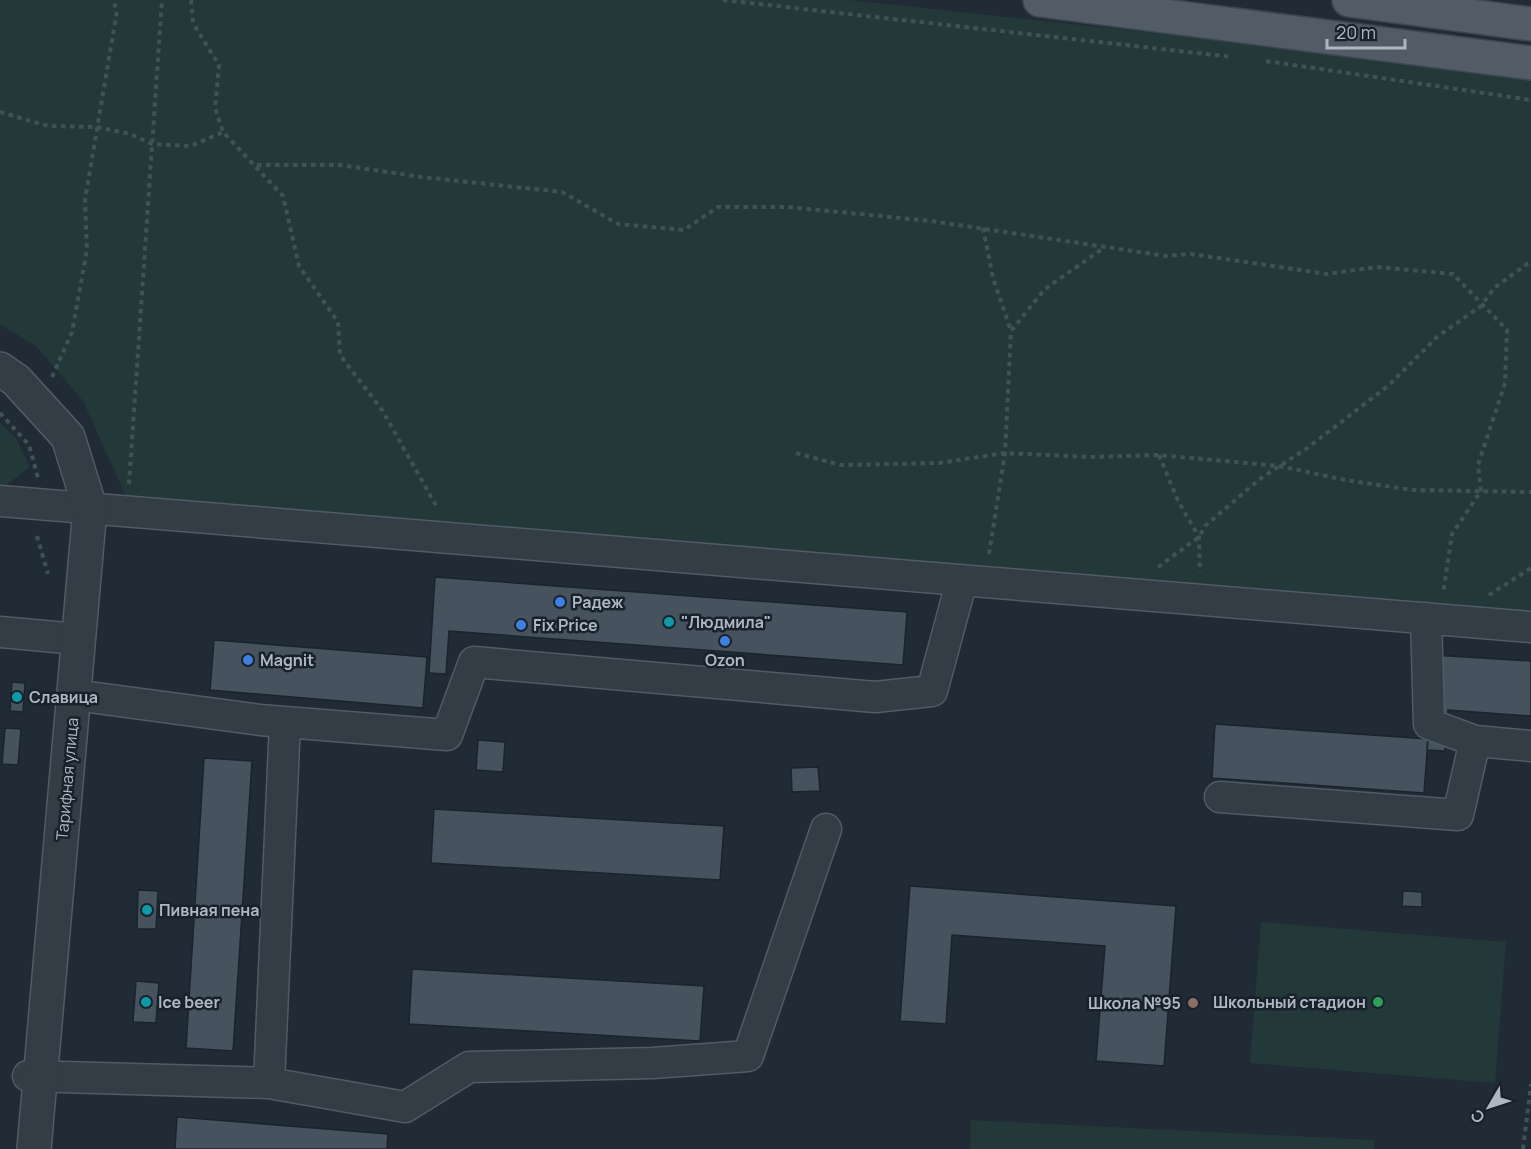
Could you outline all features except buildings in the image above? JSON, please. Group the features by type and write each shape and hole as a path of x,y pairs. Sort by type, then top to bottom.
{"main road":[{"path":"1040,0 1531,63"},
{"path":"1349,0 1531,24"}],"street":[{"name":"Тарифная улица","path":"0,369 29,393 68,437 90,508 74,695 34,1076 34,1149"},
{"path":"0,501 1531,627"},
{"path":"74,695 285,722 447,735 474,662 875,697 932,691 973,581"},
{"path":"1438,619 1429,724 1475,741 1531,746"},
{"path":"0,632 66,638"},
{"path":"269,1083 285,722"},
{"path":"1220,797 1458,815 1475,741"},
{"path":"34,1076 269,1083 405,1107 469,1067 653,1063 748,1056 826,829"}],"path":[{"path":"50,382 72,332 87,250 85,200 117,11 113,0"},
{"path":"128,512 162,0"},
{"path":"191,0 193,23 219,65 215,108 223,132 257,165 283,196 299,266 338,322 340,355 382,410 435,505 458,539"},
{"path":"723,0 1238,58"},
{"path":"1262,61 1531,100"},
{"path":"0,111 48,126 97,127 130,134 152,144 191,146 223,132"},
{"path":"257,165 340,165 421,177 562,192 618,224 684,230 718,207 788,207 982,228 1166,256 1191,254 1327,273 1377,267 1453,274 1481,306 1507,330 1505,383 1478,465 1481,491 1452,534 1438,619"},
{"path":"973,581 1005,453 1011,331 993,278 982,228"},
{"path":"1011,331 1044,289 1105,247"},
{"path":"1136,594 1151,572 1199,537 1205,526 1261,478 1388,386 1437,338 1481,306 1494,288 1531,261"},
{"path":"0,413 29,445 41,487"},
{"path":"796,453 840,465 939,463 1005,453 1090,457 1159,455 1280,466 1345,480 1412,490 1531,492"},
{"path":"1159,455 1178,501 1199,537 1202,600"},
{"path":"37,536 48,574"},
{"path":"1523,1149 1531,1084"}],"green space":[{"path":"0,0 849,0 1212,39 1531,80 1531,615 128,501 83,401 37,347 0,324"},
{"path":"0,423 16,438 30,467 0,490"},
{"name":"Школьный стадион","path":"1261,922 1506,942 1495,1083 1250,1063"},
{"path":"971,1120 1374,1140 1374,1149 970,1149"}],"place":[{"name":"Радеж","path":"560,602"},
{"name":"\"Людмила\"","path":"669,622"},
{"name":"Fix Price","path":"521,625"},
{"name":"Ozon","path":"725,641"},
{"name":"Magnit","path":"248,660"},
{"name":"Славица","path":"17,697"},
{"name":"Пивная пена","path":"147,910"},
{"name":"Ice beer","path":"146,1002"},
{"name":"Школьный стадион","path":"1378,1002"},
{"name":"Школа №95","path":"1193,1003"}]}
